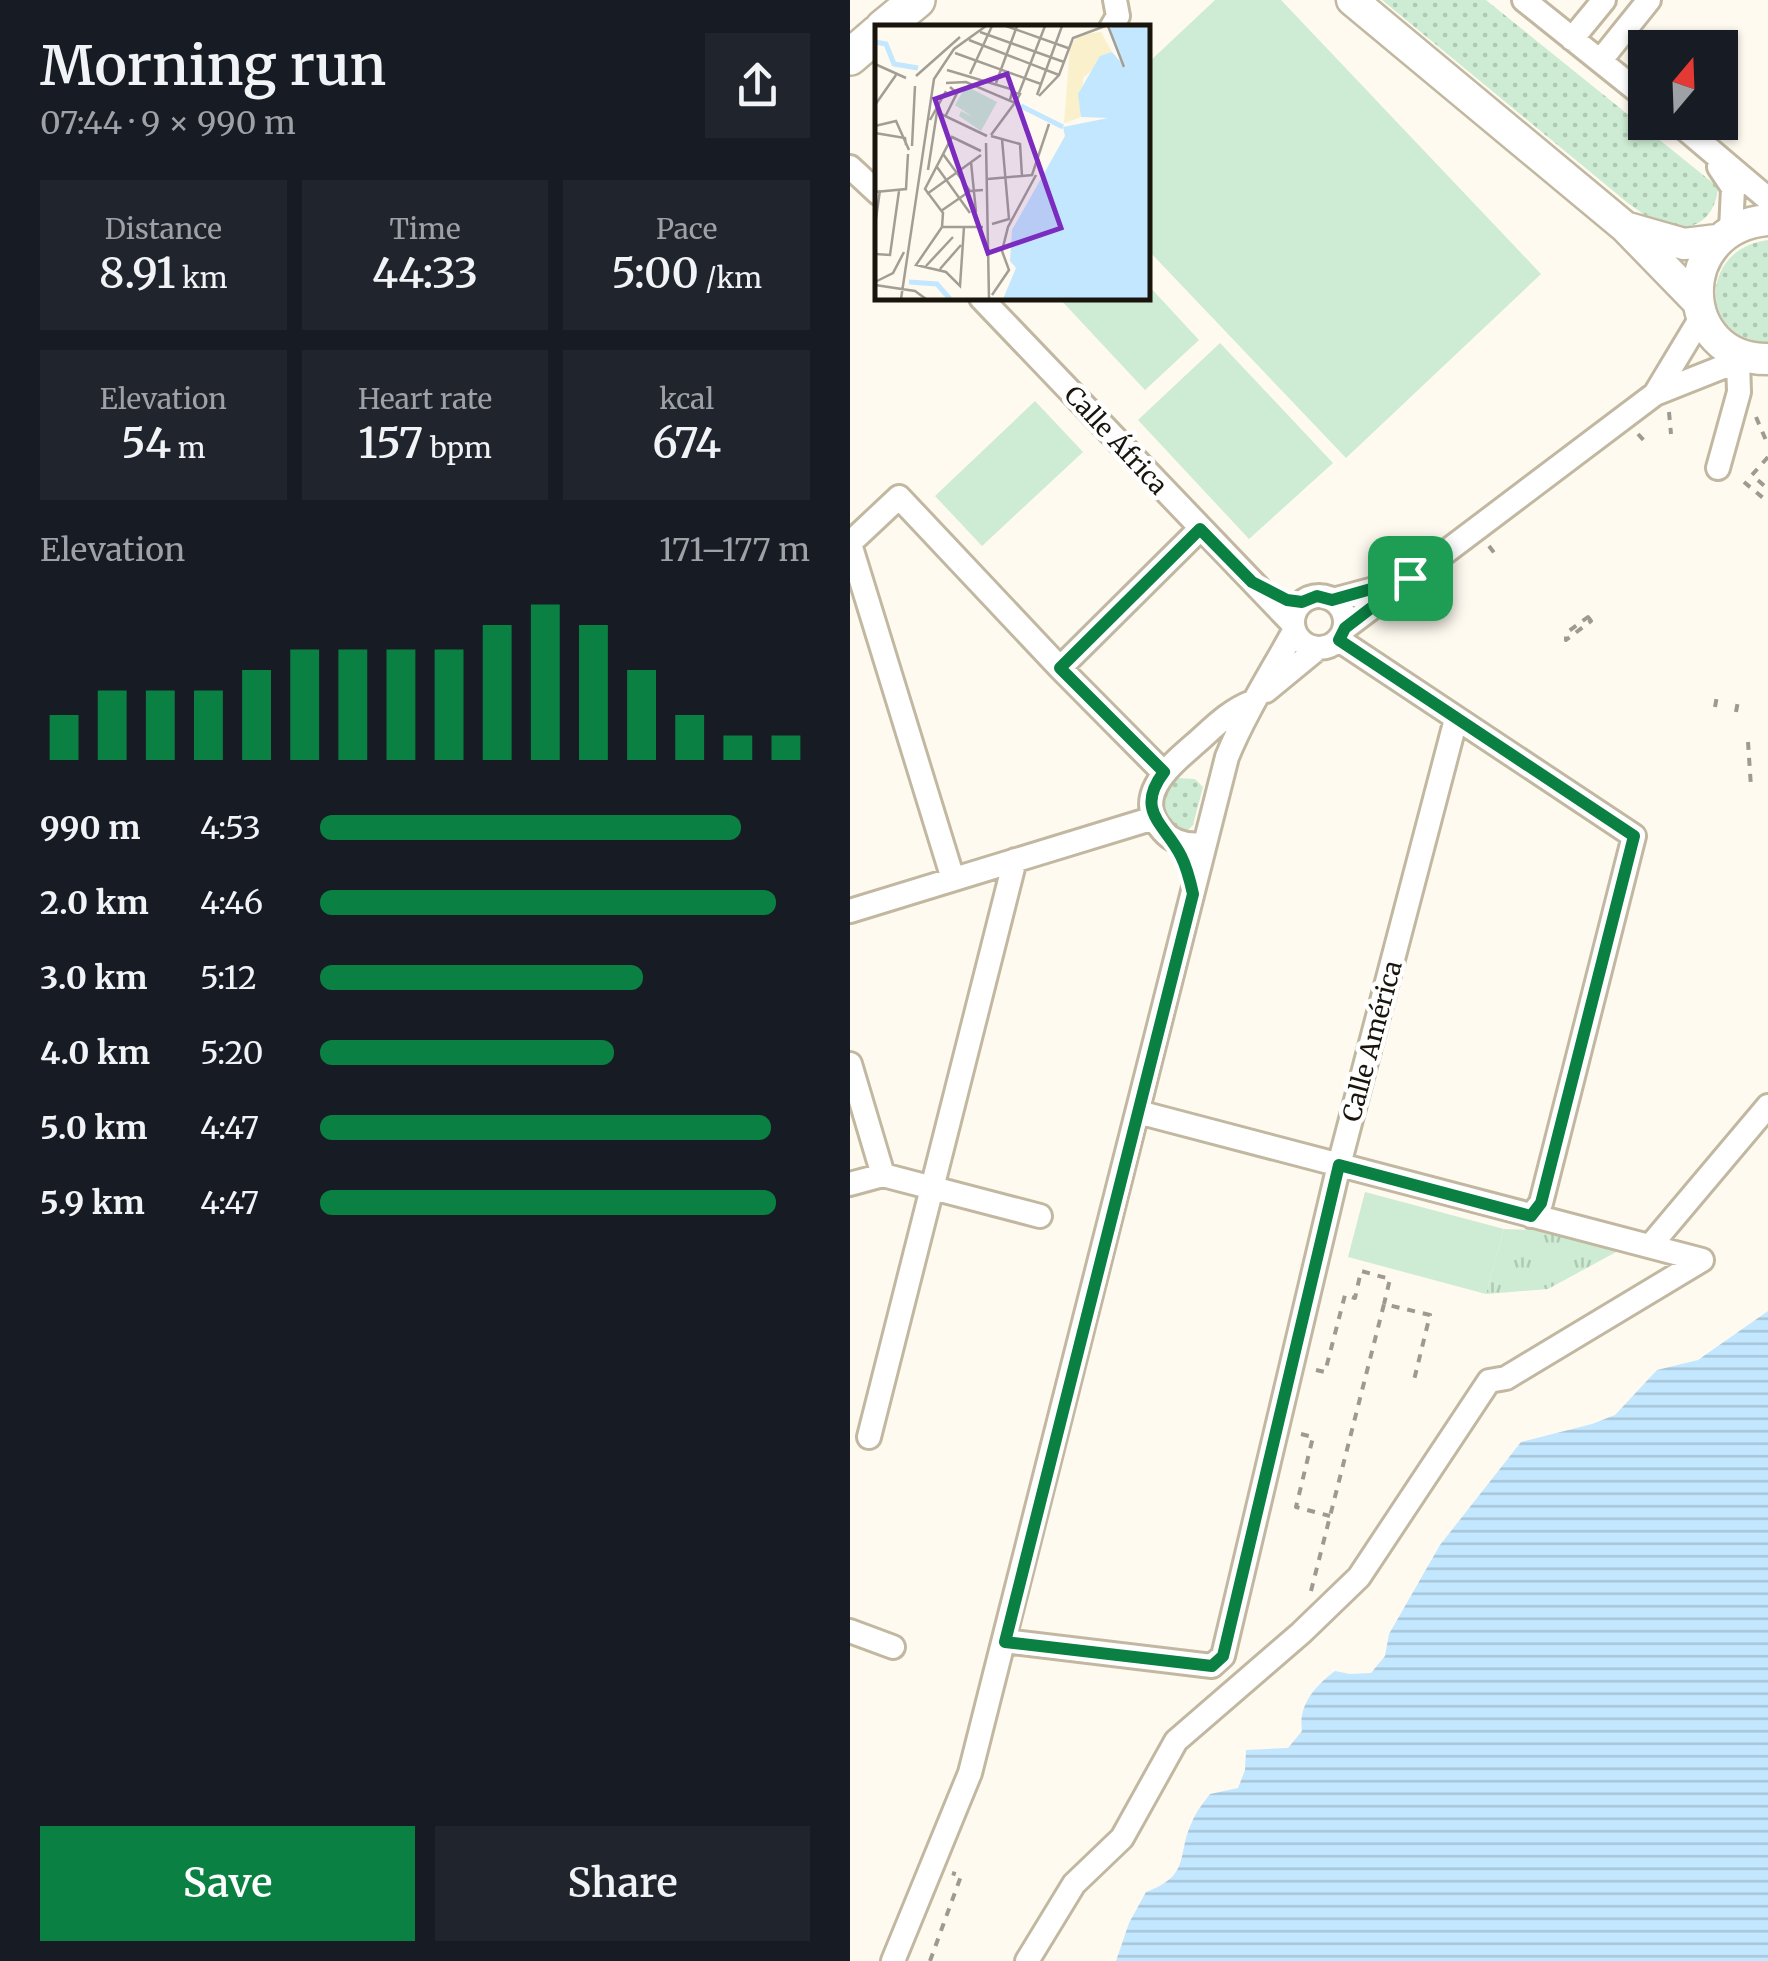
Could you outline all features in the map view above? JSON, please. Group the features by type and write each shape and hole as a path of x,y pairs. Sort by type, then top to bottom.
{"highway":[{"path":"886,25 917,0"},
{"path":"850,57 875,34"}],"main road":[{"path":"1352,0 1625,227 1700,309"},
{"path":"1625,227 1684,244 1724,235 1748,222 1768,220"},
{"path":"1724,235 1704,258 1697,280 1700,309 1710,332 1739,354 1754,359"}],"street":[{"path":"1113,25 1118,16 1115,0"},
{"path":"1524,0 1628,83"},
{"path":"1572,40 1604,0"},
{"path":"1600,61 1649,0"},
{"path":"1699,140 1768,200"},
{"path":"1703,143 1733,188 1724,235"},
{"path":"850,168 875,189"},
{"name":"Calle África","path":"984,300 1252,582 1277,596 1296,618"},
{"path":"1656,394 1700,309"},
{"path":"1193,894 1189,874 1154,818 1153,790 1164,772 1233,710 1257,699 1410,578 1656,394 1754,359"},
{"path":"1718,468 1739,392 1754,359"},
{"path":"953,879 850,543 899,497 1164,772"},
{"path":"1060,668 1200,529"},
{"path":"893,1961 970,1772 1227,757 1296,618 1317,596 1332,600 1410,578"},
{"path":"1332,600 1343,612 1334,639"},
{"path":"1296,618 1303,644 1334,639 1634,836 1541,1203 1531,1216"},
{"name":"Calle América","path":"1005,1642 1212,1666 1223,1656 1339,1165 1456,719"},
{"path":"850,911 1154,818"},
{"path":"1170,838 1182,844 1206,844"},
{"path":"869,1437 1015,860"},
{"path":"850,1064 883,1175"},
{"path":"1650,1246 1768,1106"},
{"path":"1027,1961 1074,1884 1122,1838 1176,1741 1359,1577 1489,1381 1506,1378 1702,1260 1138,1112"},
{"path":"850,1184 883,1175 1040,1216"},
{"path":"850,1631 894,1647"}],"path":[{"path":"1669,417 1670,434"},
{"path":"1636,431 1647,444"},
{"path":"1768,457 1752,476 1768,490"},
{"path":"1744,482 1768,502"},
{"path":"1488,546 1498,558"},
{"path":"1588,617 1590,621 1566,640 1566,633 1588,617"},
{"path":"1715,706 1716,696"},
{"path":"1736,712 1738,700"},
{"path":"1748,742 1751,788"},
{"path":"1301,1633 1390,1278 1361,1272 1354,1298 1344,1295 1325,1372 1316,1370"},
{"path":"1384,1304 1430,1315 1413,1384"},
{"path":"1300,1434 1313,1437 1296,1507 1330,1516"},
{"path":"930,1961 961,1876"}],"green space":[{"path":"1215,0 1281,0 1541,274 1346,458 1150,252 1150,61"},
{"path":"1382,0 1486,0 1628,114 1628,140 1660,140 1718,187 1707,216 1681,228 1658,223 1629,204"},
{"path":"1768,240 1768,342 1746,338 1729,327 1719,312 1716,294 1719,276 1728,260 1745,247"},
{"path":"1150,287 1199,340 1145,390 1061,300 1150,300"},
{"path":"1220,343 1333,463 1249,539 1138,420"},
{"path":"1035,401 1083,452 982,546 935,496"},
{"path":"1177,778 1195,779 1203,787 1193,825 1186,832 1175,827 1163,811 1165,791"},
{"path":"1365,1192 1504,1229 1486,1294 1348,1257"},
{"path":"1504,1229 1539,1230 1618,1251 1548,1289 1486,1294"}],"water":[{"path":"1768,1311 1768,1961 1116,1961 1129,1923 1146,1892 1177,1871 1192,1822 1210,1794 1238,1788 1245,1770 1246,1750 1288,1748 1302,1731 1309,1697 1335,1671 1371,1673 1385,1656 1389,1634 1440,1545 1521,1442 1615,1415 1657,1370 1698,1360"}],"route":[{"path":"1200,529 1252,582 1287,600 1302,602 1317,596 1332,600 1410,578 1345,628 1339,640 1634,836 1541,1203 1531,1216 1339,1165 1223,1656 1212,1666 1005,1642 1193,894 1180,855 1152,811 1153,790 1164,772 1060,668 1200,529"}]}
